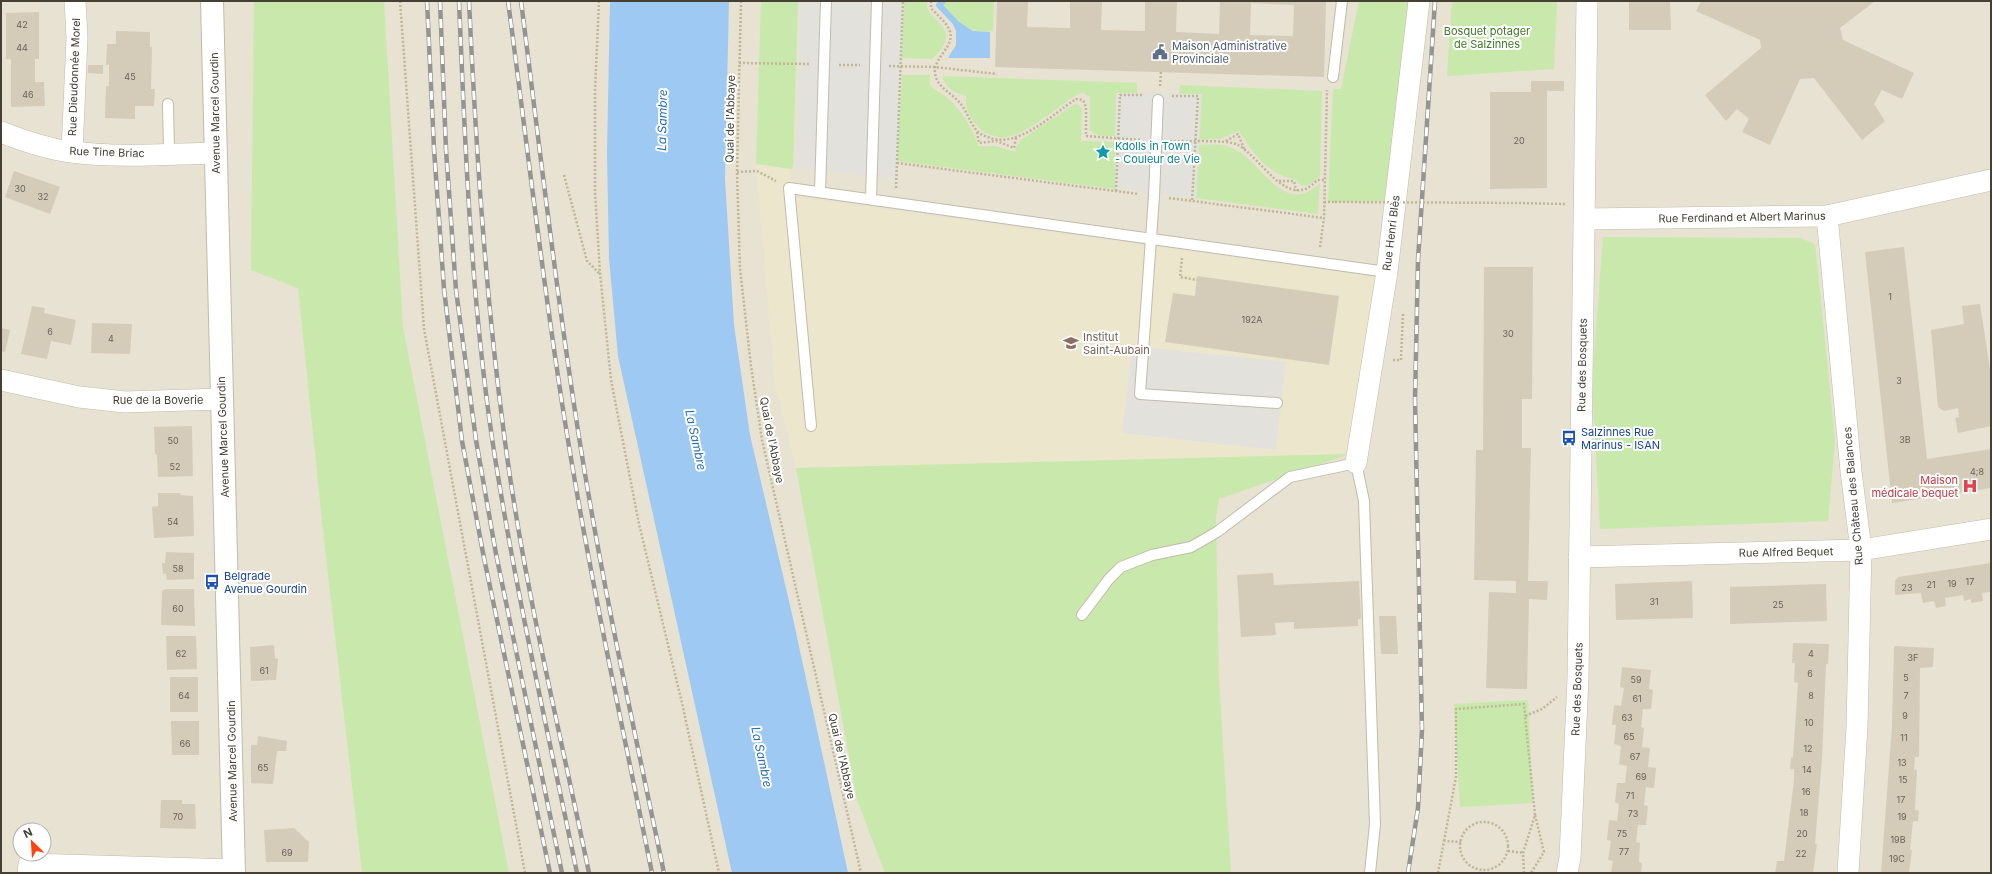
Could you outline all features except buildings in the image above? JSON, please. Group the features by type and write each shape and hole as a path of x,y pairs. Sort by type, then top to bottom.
{"street":[{"name":"Rue Dieudonnée Morel","path":"72,152 77,38 75,1"},
{"name":"Avenue Marcel Gourdin","path":"212,1 234,871"},
{"name":"Rue Henri Blès","path":"1356,463 1387,272 1419,1"},
{"name":"Rue des Bosquets","path":"1567,873 1570,858 1578,678 1588,1"},
{"name":"Rue Tine Briac","path":"1,132 33,144 72,152 111,154 215,153"},
{"name":"Rue Ferdinand et Albert Marinus","path":"1585,211 1827,216 1991,180"},
{"name":"Rue Château des Balances","path":"1827,216 1851,471 1861,550 1857,727 1848,873"},
{"name":"Rue de la Boverie","path":"1,380 80,397 125,402 221,399"},
{"name":"Rue Alfred Bequet","path":"1579,556 1861,550 1991,529"},
{"path":"28,873 29,864 234,871"}],"lane":[{"path":"820,192 826,1"},
{"path":"871,200 877,1"},
{"path":"1330,79 1342,1"},
{"path":"1163,98 1156,140 1154,196 1140,394 1277,403"},
{"path":"168,104 169,154"},
{"path":"811,426 789,188 1387,272"},
{"path":"1082,615 1109,579 1121,567 1152,555 1191,546 1217,532 1290,477 1356,463 1364,502 1375,824 1370,873"}],"path":[{"path":"400,1 424,329 526,873"},
{"path":"599,1 595,91 595,192 600,273 611,380 639,524 682,703 719,873"},
{"name":"Quai de l'Abbaye","path":"741,1 737,172 740,269 751,366 762,440 860,873"},
{"path":"896,203 903,1"},
{"path":"932,1 931,8 948,27 950,37 948,46 935,65 935,75 939,84 960,102 977,132 979,142 1007,141 1016,138 1049,119 1076,99 1083,100 1086,107 1086,136 1119,140 1225,142 1238,144 1286,187 1296,192 1304,191 1311,187 1316,180 1324,180"},
{"path":"986,73 997,74"},
{"path":"1319,262 1324,218 1324,180 1330,79"},
{"path":"1116,191 1120,95 1136,95"},
{"path":"1163,98 1198,96 1192,202"},
{"path":"977,132 1014,148 1016,138"},
{"path":"1225,142 1238,134 1245,151"},
{"path":"897,163 1324,218"},
{"path":"737,172 757,171 789,188"},
{"path":"564,175 587,261 600,273"},
{"path":"1279,181 1294,181 1296,192"},
{"path":"1324,202 1519,203 1585,211"},
{"path":"1184,244 1180,277 1197,280"},
{"path":"1438,873 1456,777 1456,709 1524,704 1535,815 1544,852 1531,873"},
{"path":"1525,716 1542,709"},
{"path":"1524,873 1523,853 1535,815"},
{"path":"1476,824 1493,824 1505,835 1508,851 1504,860 1497,866 1489,870 1480,870 1471,866 1464,860 1461,851 1461,842 1464,834 1469,828 1476,824"},
{"path":"1444,841 1461,842"},
{"path":"1508,851 1523,853"}],"shaded area":[{"path":"1,1 1991,1 1991,873 1,873"},
{"path":"801,1 904,1 897,163 899,180 796,167"},
{"path":"1116,93 1202,94 1196,198 1115,187"},
{"name":"Institut Saint-Aubain","path":"756,164 792,169 789,196 1383,278 1350,454 796,468 775,386"},
{"path":"1132,346 1286,362 1276,450 1122,433"}],"green space":[{"path":"254,1 384,1 403,327 509,873 362,873 323,530 298,288 251,270"},
{"path":"761,1 798,1 792,169 756,164"},
{"path":"904,1 928,1 927,8 945,31 946,38 942,48 932,59 902,58"},
{"path":"946,1 994,1 993,31 977,31 964,26 942,5"},
{"path":"1359,1 1409,1 1390,201 1328,202 1333,89 1341,89"},
{"name":"Bosquet potager de Salzinnes","path":"1452,1 1557,1 1554,69 1447,76"},
{"path":"902,75 930,75 930,85 961,112 976,139 978,146 995,146 1015,152 1016,147 1022,139 1075,104 1082,107 1081,141 1115,142 1115,189 897,161"},
{"path":"942,76 1137,83 1137,94 1116,94 1115,136 1098,135 1090,130 1090,97 1084,93 1078,94 1070,99 1025,130 1006,137 998,137 978,128 968,111 966,96 958,94 951,89"},
{"path":"1180,85 1322,91 1320,176 1311,184 1303,186 1300,185 1295,179 1277,173 1262,162 1249,147 1239,131 1220,139 1198,140 1202,94 1179,94"},
{"path":"1198,145 1220,145 1232,148 1254,164 1274,184 1284,191 1295,195 1307,192 1320,183 1318,214 1196,198"},
{"path":"1603,237 1800,238 1815,244 1835,439 1828,521 1600,529 1592,383"},
{"path":"1350,454 1219,499 1216,516 1219,681 1231,873 885,873 857,800 796,468"},
{"path":"1528,700 1533,803 1460,807 1454,704"}],"water":[{"name":"La Sambre","path":"610,1 729,1 725,179 734,325 750,435 792,614 848,873 732,873 618,356 609,258 607,153"},
{"path":"956,20 973,31 990,32 990,58 948,58 956,45 956,31 953,24"}],"waterway":[{"path":"943,1 939,5 955,22"}],"railway":[{"path":"427,1 434,149 444,289 462,441 484,558 550,873"},
{"path":"440,1 446,150 456,290 476,440 496,554 562,873"},
{"path":"459,1 474,275 492,438 510,547 577,873"},
{"path":"469,1 486,272 504,434 531,599 589,873"},
{"path":"508,1 543,268 575,484 652,873"},
{"path":"521,1 562,318 586,480 618,649 664,873"},
{"path":"1408,873 1418,808 1422,730 1415,400 1418,260 1435,1"}],"place":[{"name":"Maison Administrative Provinciale","path":"1160,52"},
{"name":"Kdolls in Town - Couleur de Vie","path":"1103,152"},
{"name":"Institut Saint-Aubain","path":"1071,343"},
{"name":"Salzinnes Rue Marinus - ISAN","path":"1569,438"},
{"name":"Maison médicale bequet","path":"1970,486"},
{"name":"Belgrade Avenue Gourdin","path":"212,582"}]}
